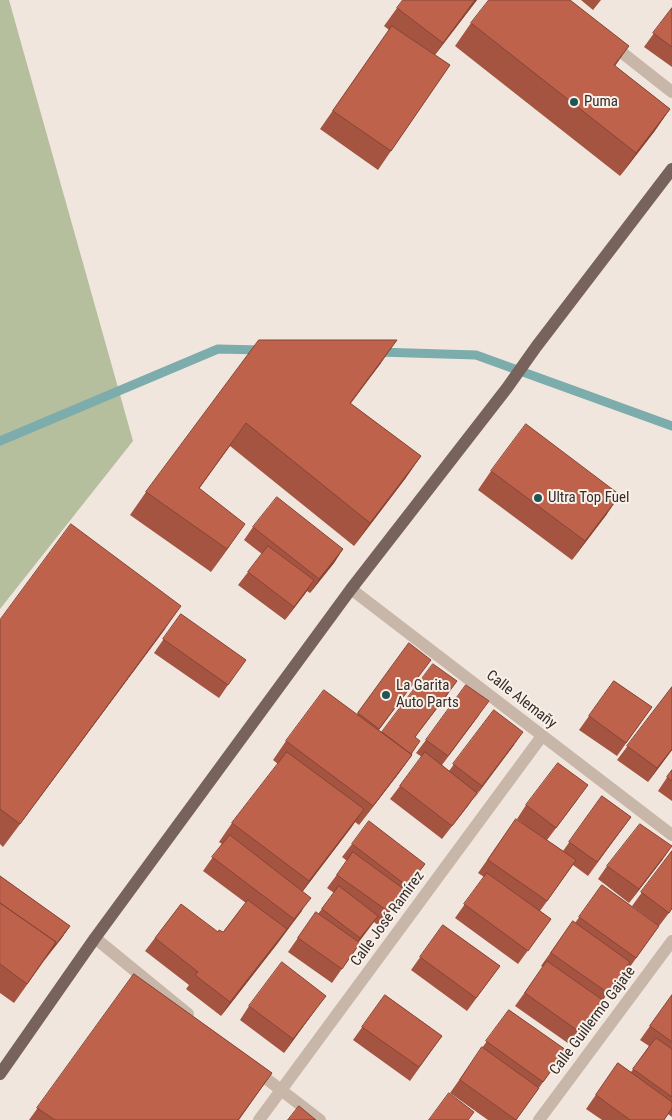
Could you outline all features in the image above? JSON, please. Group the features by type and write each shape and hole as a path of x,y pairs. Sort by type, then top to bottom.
{"main road":[{"path":"0,1074 95,938 351,589 507,388 536,347 672,170"}],"street":[{"path":"602,37 672,92"},
{"name":"Calle Alemañy","path":"351,589 672,835"},
{"name":"Calle José Ramírez","path":"259,1120 542,736"},
{"path":"95,938 199,1024"},
{"name":"Calle Guillermo Gajate","path":"539,1120 672,941"},
{"path":"244,1061 320,1120"}],"green space":[{"path":"0,0 9,0 133,441 0,609"}],"building":[{"path":"403,0 475,0 443,43 397,8"},
{"path":"489,0 570,0 629,46 614,65 670,109 636,153 471,23"},
{"path":"672,8 672,47 653,33"},
{"path":"392,26 450,65 391,151 333,111"},
{"path":"259,340 397,340 350,403 421,456 370,523 246,423 199,488 245,524 227,549 146,492"},
{"path":"526,424 620,495 585,541 491,471"},
{"path":"277,497 343,549 319,579 253,527"},
{"path":"71,524 181,606 20,824 0,809 0,620"},
{"path":"268,546 314,580 294,607 248,572"},
{"path":"181,614 246,660 228,685 163,639"},
{"path":"409,643 431,660 379,729 358,713"},
{"path":"433,664 457,681 415,737 420,741 411,754 382,732"},
{"path":"614,681 652,707 626,743 589,716"},
{"path":"466,685 489,701 448,756 426,740"},
{"path":"672,687 672,749 657,768 627,746"},
{"path":"324,690 412,755 373,806 286,741"},
{"path":"494,710 523,732 482,786 453,764"},
{"path":"287,752 364,809 309,881 232,823"},
{"path":"425,752 477,793 452,826 400,786"},
{"path":"558,763 588,785 556,828 526,805"},
{"path":"672,770 672,781 667,777"},
{"path":"602,796 631,817 597,862 569,842"},
{"path":"516,819 576,860 547,901 488,860"},
{"path":"369,821 425,864 407,886 352,844"},
{"path":"640,824 672,846 639,889 607,866"},
{"path":"230,835 311,898 294,919 212,857"},
{"path":"672,851 672,908 669,913 641,892"},
{"path":"353,852 405,890 389,912 337,875"},
{"path":"487,873 551,919 528,951 464,904"},
{"path":"0,876 70,926 53,948 56,942 0,903"},
{"path":"602,885 659,926 636,958 579,917"},
{"path":"339,886 378,916 360,938 322,909"},
{"path":"248,900 287,929 230,1002 195,975 198,972 155,938 181,904 218,932 219,930 223,932"},
{"path":"0,903 56,942 27,984 0,964"},
{"path":"316,912 360,943 342,969 298,938"},
{"path":"573,921 630,962 608,993 551,953"},
{"path":"443,925 500,966 476,998 420,957"},
{"path":"547,961 604,1001 581,1033 525,993"},
{"path":"282,962 326,996 293,1039 249,1006"},
{"path":"134,974 272,1073 238,1120 55,1120 37,1108"},
{"path":"385,995 442,1036 419,1067 362,1027"},
{"path":"672,995 672,1042 650,1026"},
{"path":"509,1010 566,1050 543,1082 486,1041"},
{"path":"656,1038 672,1049 672,1097 633,1069"},
{"path":"482,1047 539,1088 516,1120 460,1080"},
{"path":"618,1063 672,1102 672,1108 664,1120 630,1120 596,1095"},
{"path":"449,1093 474,1112 468,1120 429,1120"},
{"path":"299,1106 316,1120 288,1120"}],"waterway":[{"path":"0,441 218,349 262,350"},
{"path":"378,352 476,355 672,426"}],"place":[{"name":"Puma","path":"574,102"},
{"name":"Ultra Top Fuel","path":"538,498"},
{"name":"La Garita Auto Parts","path":"386,695"}]}
